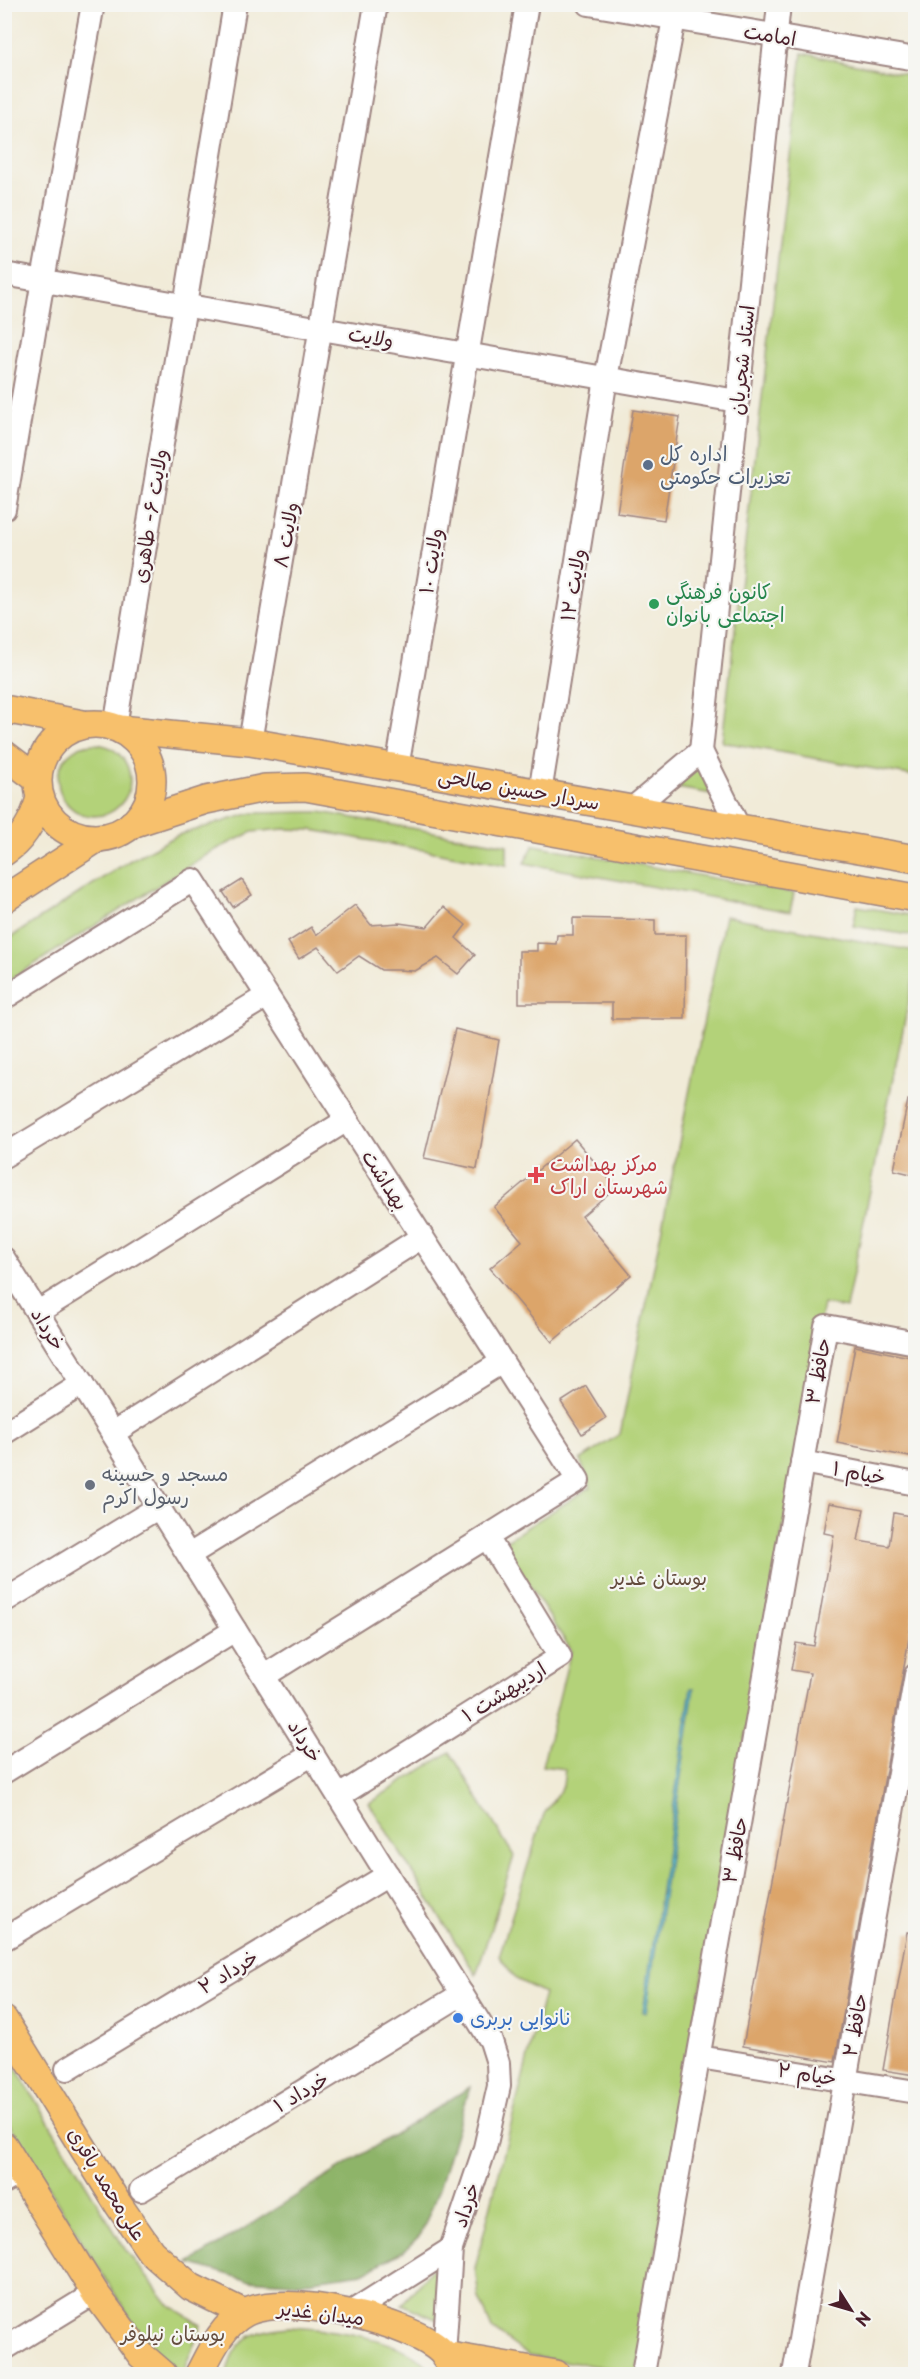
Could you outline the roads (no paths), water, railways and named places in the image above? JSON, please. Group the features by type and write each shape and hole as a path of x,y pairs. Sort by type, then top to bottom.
{"main road":[{"path":"4,709 83,724 99,723 118,728 136,740 146,755 152,773 151,792 144,810 132,824 116,834 98,838 79,837 62,828 48,815 38,789 4,754"},
{"path":"4,852 12,847 30,825 43,757 56,738 69,729 83,724"},
{"name":"سردار حسین صالحی","path":"118,728 250,742 915,858"},
{"name":"سردار حسین صالحی","path":"132,824 206,800 266,788 305,787 915,898"},
{"path":"4,899 98,838"},
{"name":"علی‌محمد باقری","path":"4,2020 118,2204 151,2252 191,2288 244,2313"},
{"path":"4,2146 13,2177 141,2355 163,2374"},
{"name":"میدان غدیر","path":"244,2313 264,2306 291,2305 350,2313 395,2326 416,2336 449,2365"},
{"path":"199,2374 212,2348 227,2328 244,2313"},
{"path":"449,2365 556,2374"}],"street":[{"path":"4,509 93,4"},
{"name":"ولایت ۶- طاهری","path":"118,728 184,305 235,4"},
{"name":"ولایت ۸","path":"250,742 376,4"},
{"name":"ولایت ۱۰","path":"397,768 527,4"},
{"name":"امامت","path":"589,4 915,59"},
{"name":"استاد شجریان","path":"701,751 779,4"},
{"name":"ولایت ۱۲","path":"540,793 606,378 674,19"},
{"name":"ولایت","path":"4,274 737,401"},
{"path":"632,809 701,751 740,828"},
{"name":"بهداشت","path":"4,998 193,880 578,1480 264,1676"},
{"path":"4,1156 267,996"},
{"path":"38,1312 347,1120"},
{"path":"113,1433 422,1237"},
{"name":"خرداد","path":"4,1259 491,2040 498,2063 499,2086 485,2148 451,2249 449,2365"},
{"name":"حافظ ۳","path":"643,2374 826,1326 915,1343"},
{"path":"189,1556 502,1362"},
{"path":"4,1433 82,1384"},
{"name":"خیام ۱","path":"802,1462 915,1484"},
{"path":"4,1601 159,1507"},
{"name":"اردیبهشت ۱","path":"339,1796 560,1657 493,1547"},
{"path":"4,1772 235,1630"},
{"name":"حافظ ۲","path":"794,2374 915,1675"},
{"path":"4,1939 313,1754"},
{"name":"خرداد ۲","path":"67,2069 388,1875"},
{"name":"خرداد ۱","path":"141,2190 462,1994"},
{"name":"خیام ۲","path":"699,2057 915,2091"},
{"name":"خرداد","path":"350,2313 451,2249"},
{"path":"4,2349 95,2293"}],"water":[{"path":"691,1688 694,1688 646,2013 643,2012"}],"place":[{"name":"اداره کل تعزیرات حکومتی","path":"648,465"},
{"name":"کانون فرهنگی اجتماعی بانوان","path":"654,604"},
{"name":"مرکز بهداشت شهرستان اراک","path":"536,1175"},
{"name":"مسجد و حسینه رسول اکرم","path":"90,1485"},
{"name":"نانوایی بربری","path":"458,2018"}],"park label":[{"name":"بوستان غدیر","path":"659,1578"},
{"name":"بوستان نیلوفر","path":"173,2334"}]}
